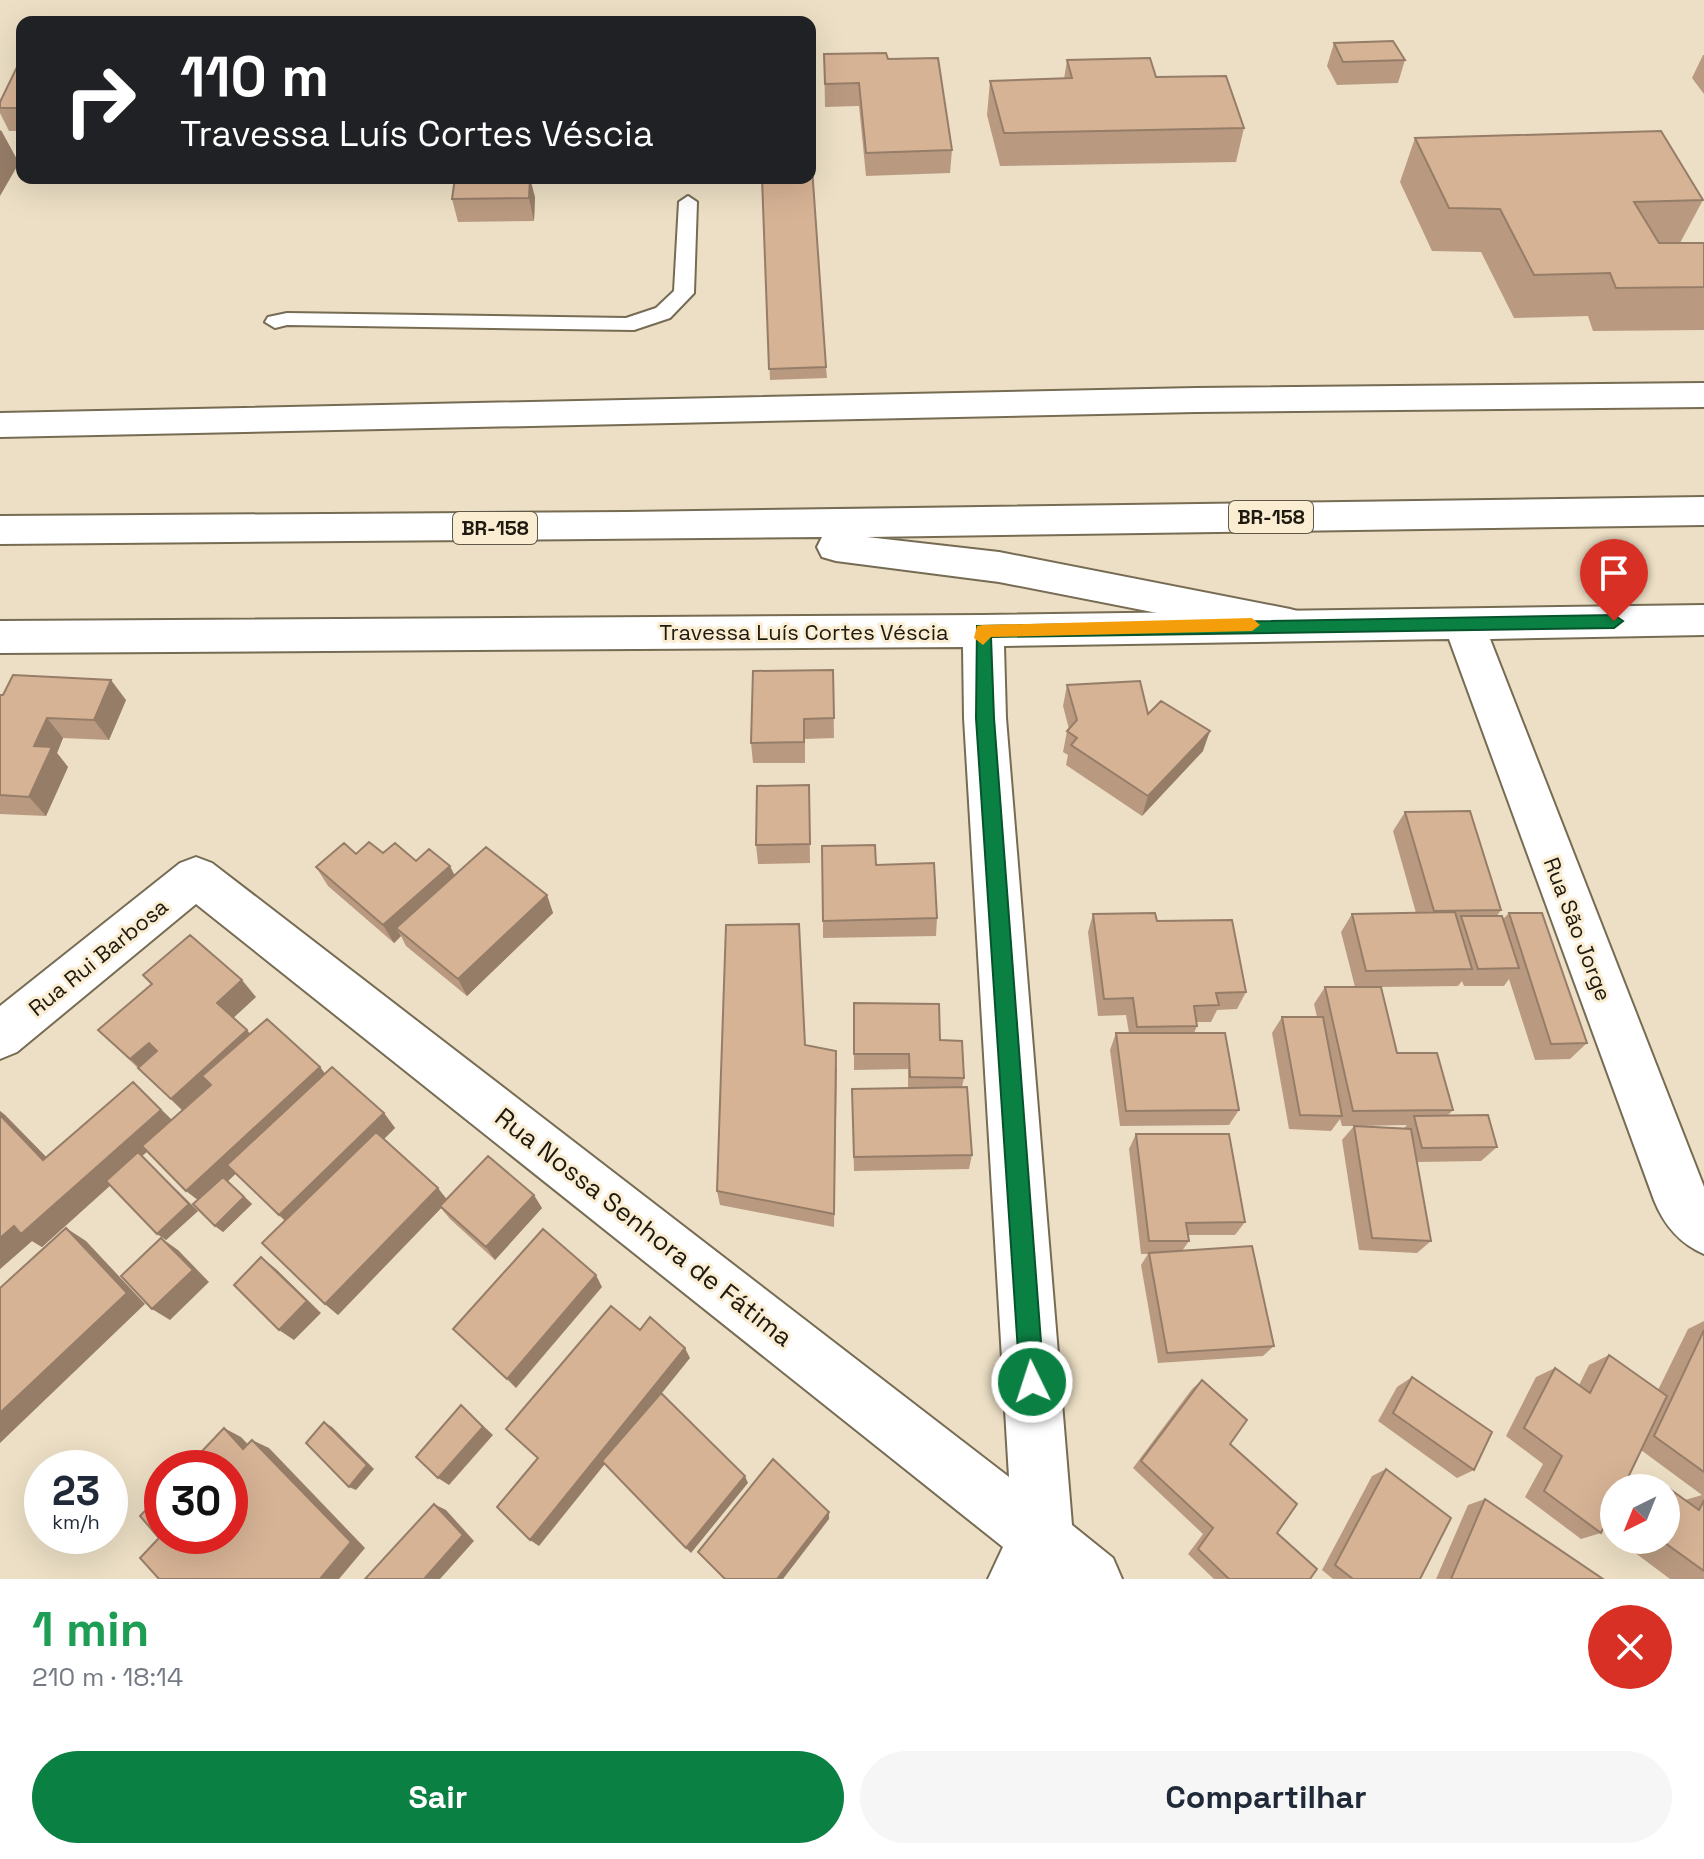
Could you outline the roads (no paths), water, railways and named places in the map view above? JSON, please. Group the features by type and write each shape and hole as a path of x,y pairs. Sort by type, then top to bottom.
{"main road":[{"path":"0,425 1196,400 1704,395"},
{"name":"BR-158","path":"0,530 627,526 1704,511"},
{"path":"627,526 999,567 1290,624"},
{"name":"BR-158","path":"0,543 153,531"},
{"name":"Travessa Luís Cortes Véscia","path":"0,637 983,631 1704,620"},
{"name":"Rua São Jorge","path":"1464,625 1680,1200 1704,1227"},
{"path":"983,631 985,718 1031,1559"},
{"name":"Rua Nossa Senhora de Fátima","path":"196,877 1031,1559 1092,1579"},
{"name":"Rua Rui Barbosa","path":"0,1036 196,877"}],"lane":[{"path":"275,322 287,319 627,325 663,313 684,293 688,202"}]}
